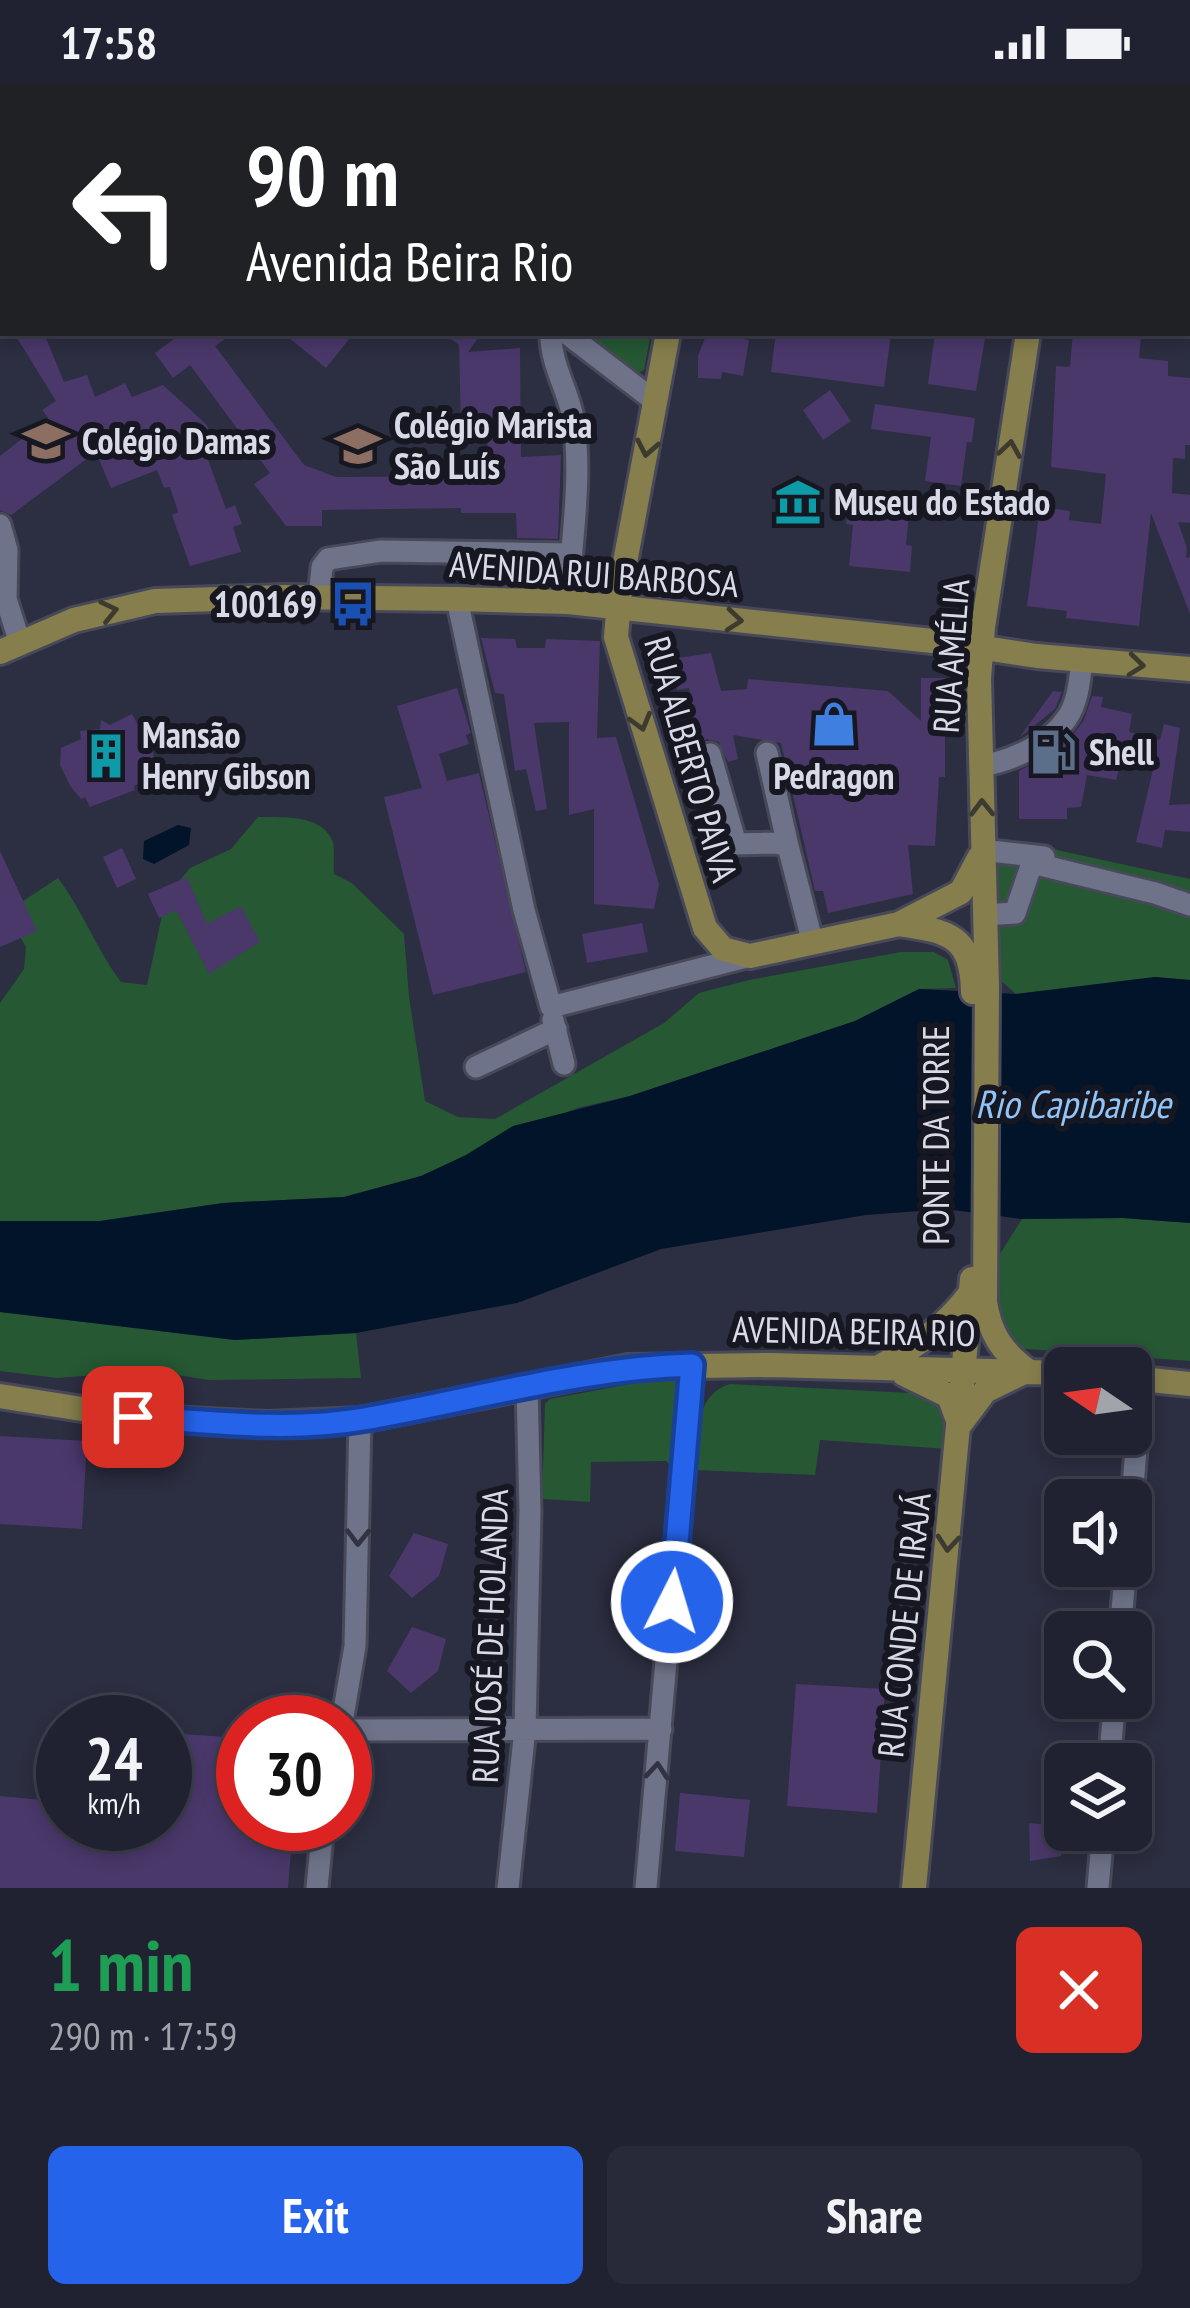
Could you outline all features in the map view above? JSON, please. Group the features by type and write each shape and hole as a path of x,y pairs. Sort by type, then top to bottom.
{"main road":[{"name":"RUA ALBERTO PAIVA","path":"667,336 616,637 694,902 705,928 723,949 750,956"},
{"name":"RUA AMÉLIA","path":"980,986 984,915 981,647 1028,336"},
{"name":"AVENIDA RUI BARBOSA","path":"10,647 74,620 155,601 457,599 568,602 1190,669"},
{"path":"750,956 899,924 961,892 982,850"},
{"path":"899,924 943,930 958,941 980,986"},
{"name":"PONTE DA TORRE","path":"976,1288 980,986"},
{"path":"879,1368 947,1324 976,1288"},
{"path":"965,1369 976,1288"},
{"path":"959,1426 985,1391 1028,1371 1005,1354 976,1288"},
{"name":"AVENIDA BEIRA RIO","path":"0,1396 133,1417 267,1424 360,1420 628,1367 1044,1372"},
{"path":"879,1368 918,1378 941,1390 954,1402 959,1426"},
{"name":"RUA CONDE DE IRAJÁ","path":"914,1888 965,1369"},
{"path":"1152,1380 1190,1384"}],"street":[{"path":"551,336 572,409 577,452 568,602"},
{"path":"570,336 656,401"},
{"path":"2,537 10,647"},
{"path":"319,598 322,567 328,559 381,551 571,554"},
{"path":"457,599 524,910 564,1064"},
{"path":"981,766 1007,762 1068,718 1082,660"},
{"path":"767,753 812,940"},
{"path":"710,754 736,844 788,846"},
{"path":"982,850 1100,868 1190,893"},
{"path":"984,915 1015,913 1032,862 1190,905"},
{"path":"476,1067 553,1018 750,956"},
{"path":"646,1888 692,1365"},
{"name":"RUA JOSÉ DE HOLANDA","path":"508,1888 525,1729 530,1511 527,1387"},
{"path":"348,1695 356,1646 360,1420"},
{"path":"372,1726 661,1729"},
{"path":"317,1888 320,1851"},
{"path":"1098,1888 1101,1851"}],"green space":[{"path":"590,336 650,336 644,370 636,374"},
{"path":"258,817 301,819 320,826 333,842 334,874 352,883 404,934 425,1101 458,1117 495,1119 664,1023 699,993 749,980 901,952 934,952 948,960 956,988 919,989 855,1021 630,1096 577,1108 421,1176 344,1197 223,1203 100,1221 0,1221 0,1003 24,969 26,947 12,922 20,903 58,878 121,982 147,985 166,897 190,868 231,849"},
{"path":"1034,845 1190,879 1190,980 1155,977 1016,994 1000,980 995,852"},
{"path":"1022,1219 1190,1223 1190,1361 1152,1358 1152,1347 1014,1348 998,1321 998,1257"},
{"path":"0,1312 235,1340 356,1333 361,1378 209,1380 119,1366 96,1375 57,1378 0,1371"},
{"path":"666,1377 682,1384 679,1473 666,1461 591,1462 590,1502 542,1499 545,1404 550,1399"},
{"path":"730,1384 931,1394 952,1408 948,1449 820,1440 815,1475 695,1470 703,1408"}],"water":[{"path":"178,825 191,828 189,845 154,864 143,859 144,841"},
{"name":"Rio Capibaribe","path":"1155,977 1190,980 1190,1223 1022,1219 945,1209 866,1215 661,1249 517,1303 356,1333 235,1340 0,1312 0,1221 100,1221 223,1203 344,1197 421,1176 513,1126 630,1096 855,1021 919,989 1016,994"}],"building":[{"path":"16,336 45,336 64,382 87,375 95,397 125,383 132,397 163,385 207,425 210,433 200,438 226,509 235,505 242,524 233,527 241,552 190,566 172,515 178,512 170,487 164,488 157,470 111,488 96,452 11,515 0,510 0,456 48,418 42,410 56,401"},
{"path":"178,336 229,336 215,346 304,465 336,477 488,476 487,426 461,426 459,345 447,336 480,336 468,352 520,348 521,457 561,455 558,539 517,538 516,513 461,513 461,508 322,510 322,526 286,526 254,484 270,473 190,365 173,378 155,353"},
{"path":"287,336 352,336 326,368"},
{"path":"706,336 749,340 743,376 722,372 721,379 698,378 698,356"},
{"path":"776,336 891,336 884,387 771,372"},
{"path":"935,336 985,336 976,391 928,384"},
{"path":"1073,336 1141,336 1139,358 1168,361 1168,376 1190,378 1190,445 1185,445 1185,459 1173,458 1172,493 1190,495 1190,523 1178,522 1186,558 1190,557 1190,614 1151,513 1139,626 1066,618 1067,611 1027,606 1040,507 1070,511 1069,520 1101,524 1106,474 1051,467 1056,366 1070,367"},
{"path":"830,390 851,421 823,440 803,410"},
{"path":"875,404 975,418 961,486 925,481 931,437 871,429"},
{"path":"877,504 896,506 895,512 909,514 910,572 849,566 853,525 846,524 848,508 876,511"},
{"path":"481,638 515,639 517,648 545,648 546,639 600,641 597,738 616,737 659,884 654,909 594,904 594,809 569,815 569,722 534,723 547,809 536,811 526,769 515,771 504,694 495,693"},
{"path":"711,653 721,691 747,689 748,679 888,691 921,721 921,678 945,678 945,777 939,777 935,846 908,845 913,894 828,913 823,891 815,891 781,743 733,735 738,759 728,762 719,742 707,739 699,744 689,688 677,690 671,659"},
{"path":"457,688 471,733 466,735 469,744 439,754 447,781 479,773 526,972 433,995 384,797 422,788 397,706"},
{"path":"1053,691 1062,692 1055,709 1019,738"},
{"path":"1092,696 1103,697 1101,707 1132,714 1129,732 1160,740 1164,724 1180,728 1169,805 1190,804 1190,832 1165,830 1162,848 1136,842 1154,765 1121,761 1116,780 1087,775 1081,807 1067,808 1067,819 1019,819 1019,771 1070,738 1084,720"},
{"name":"Mansão Henry Gibson","path":"132,714 142,724 152,749 156,776 134,786 135,790 90,807 71,787 60,765 61,748 81,739 80,731 100,729 101,720 110,725"},
{"path":"122,848 136,879 117,888 103,857"},
{"path":"0,851 37,931 0,947"},
{"path":"187,877 207,924 241,906 260,942 209,974 176,910 159,918 148,894"},
{"path":"642,923 648,952 587,963 582,934"},
{"path":"0,1436 87,1441 82,1529 0,1524"},
{"path":"414,1533 448,1544 439,1576 412,1598 389,1576"},
{"path":"412,1627 446,1639 438,1671 411,1693 387,1671"},
{"path":"796,1684 885,1689 877,1813 787,1806"},
{"path":"192,1735 216,1736 216,1851 291,1851 288,1888 0,1888 0,1796 36,1799 36,1851 192,1851"},
{"path":"680,1793 750,1800 744,1857 675,1851"},
{"path":"1029,1823 1044,1825 1044,1851 1062,1851 1061,1856 1030,1861"}],"place":[{"name":"Colégio Damas","path":"46,441"},
{"name":"Colégio Marista São Luís","path":"358,446"},
{"name":"Museu do Estado","path":"798,502"},
{"name":"100169","path":"353,604"},
{"name":"Pedragon","path":"834,724"},
{"name":"Shell","path":"1053,752"},
{"name":"Mansão Henry Gibson","path":"106,756"}],"route":[{"path":"133,1417 267,1424 360,1420 584,1373 692,1365 672,1602"}]}
